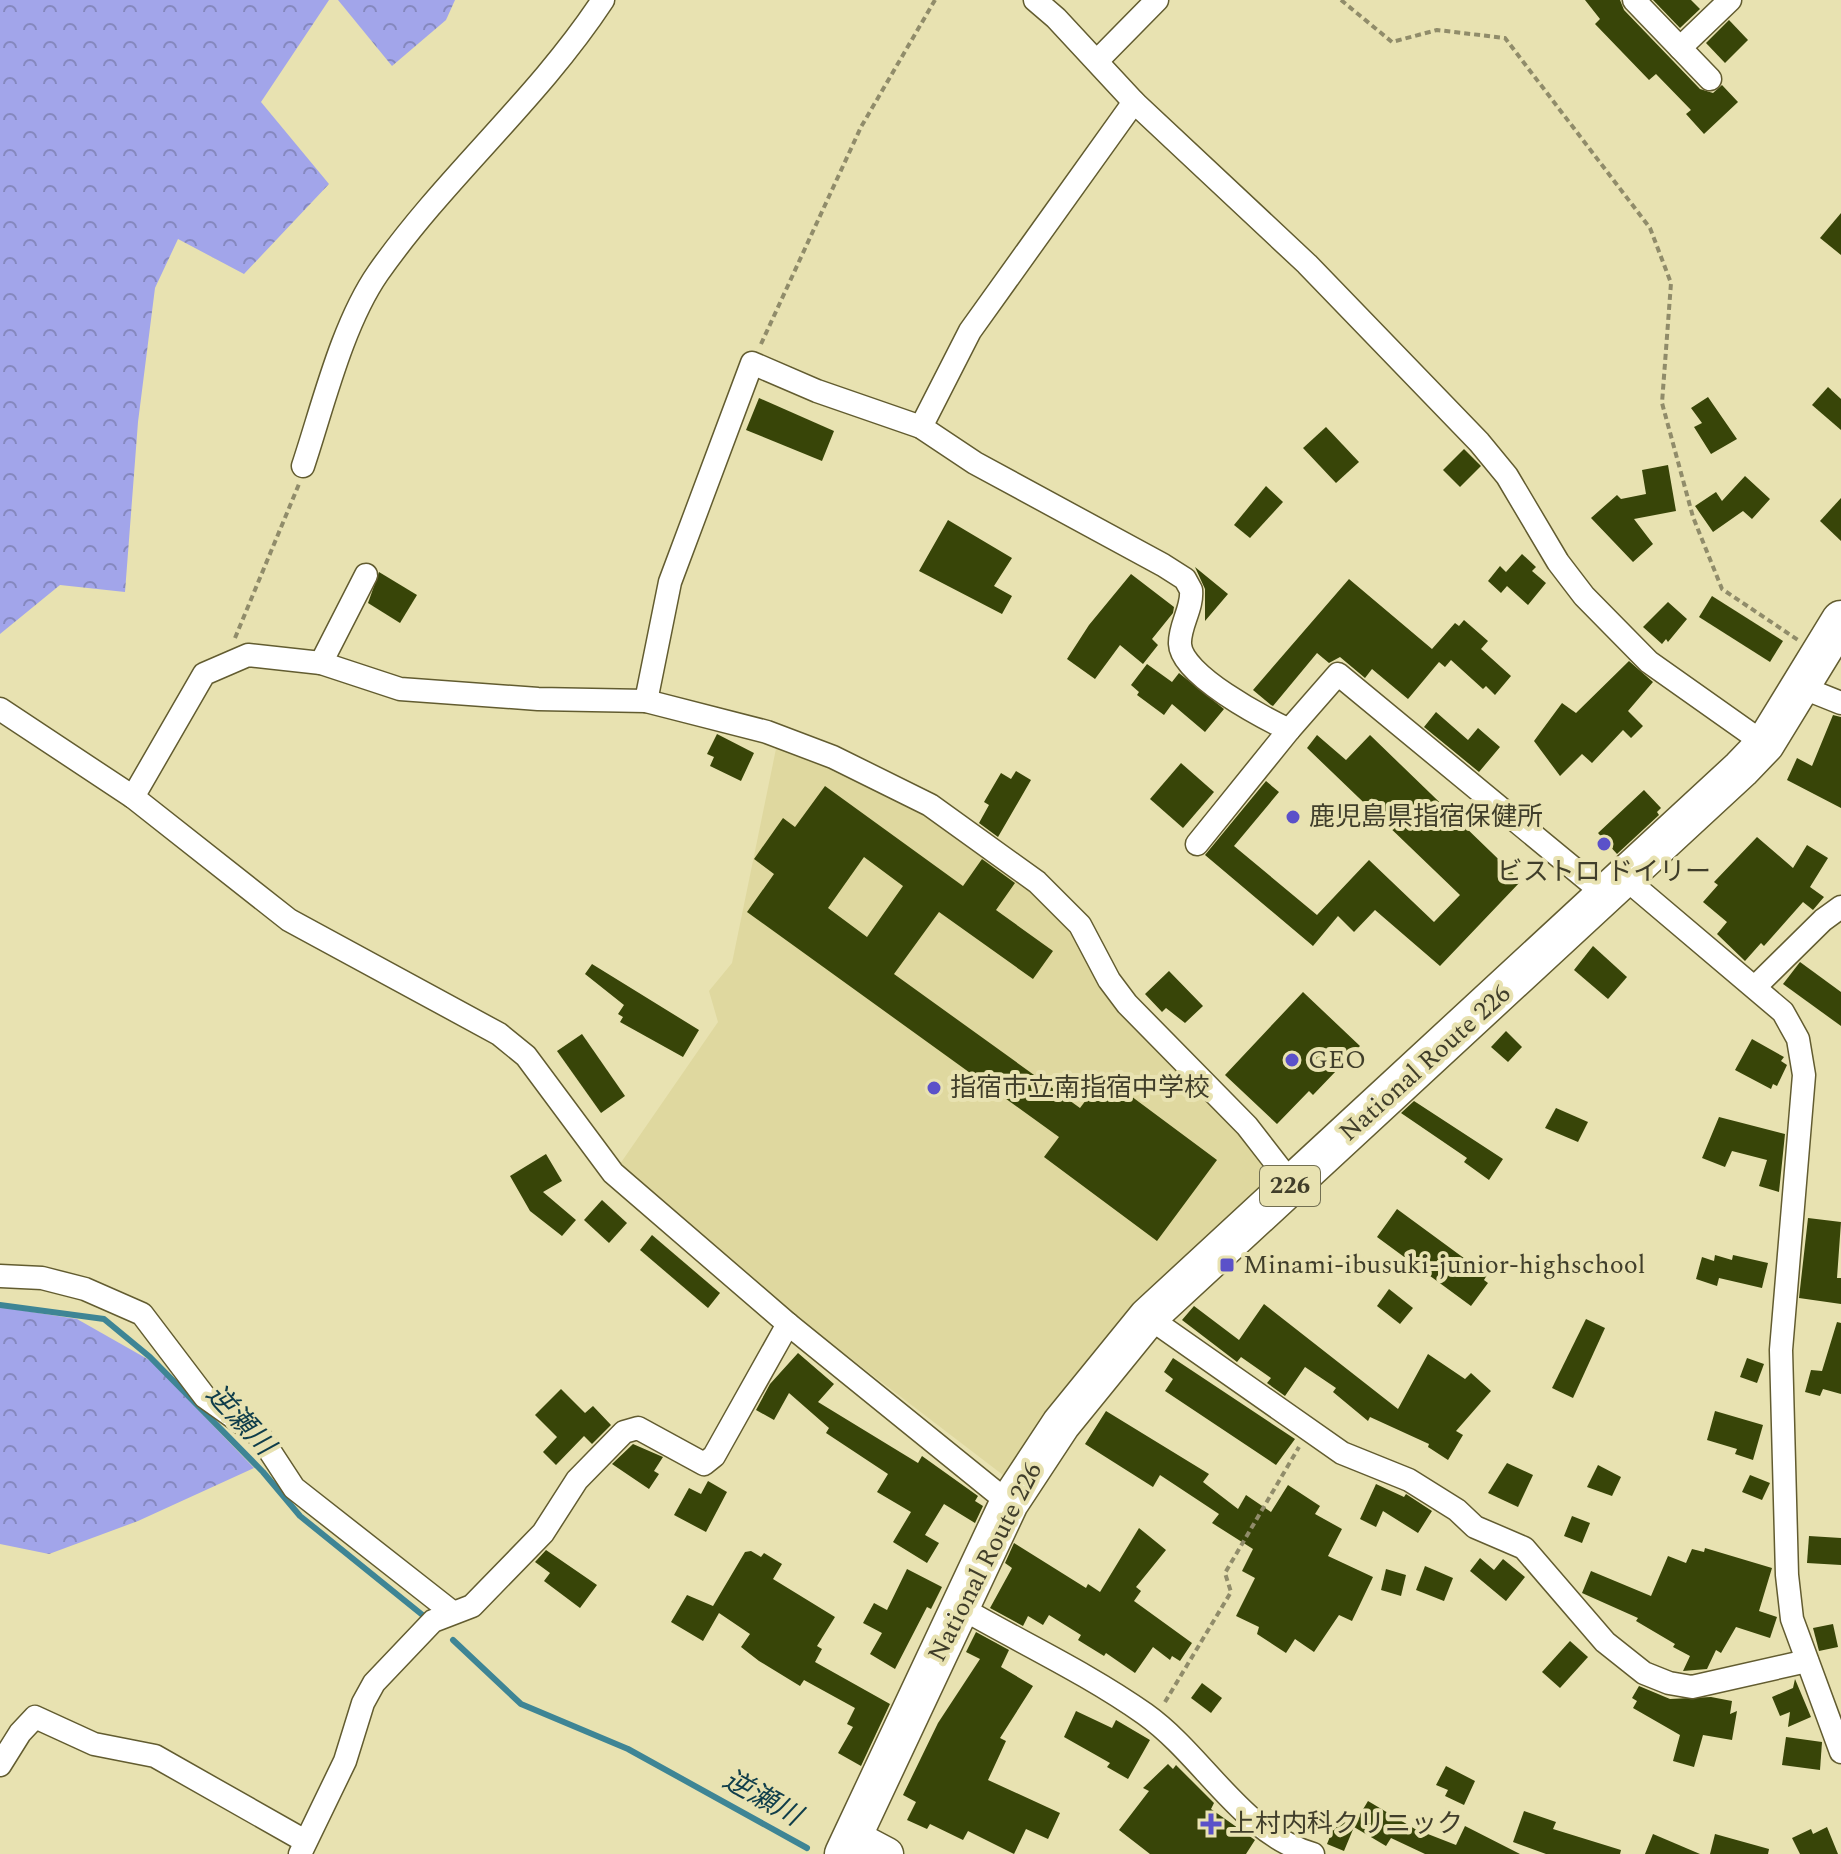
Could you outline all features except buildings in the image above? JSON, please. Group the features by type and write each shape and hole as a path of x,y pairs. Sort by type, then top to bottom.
{"highway":[{"name":"National Route 226","path":"848,1845 1009,1503 1061,1424 1148,1317 1616,888 1765,744 1841,620"}],"main road":[{"path":"848,1845 887,1854"}],"street":[{"path":"303,466 351,328 376,275 419,221 571,49 603,0"},
{"path":"1035,0 1134,102 1307,264 1479,442 1507,476 1575,585 1649,662 1765,744"},
{"path":"1097,61 1157,0"},
{"path":"1634,0 1710,79"},
{"path":"1680,48 1730,0"},
{"path":"921,427 970,331 1134,102"},
{"path":"646,701 670,582 752,363 817,391 921,427 975,463 1137,549 1185,579 1192,596 1180,642 1188,663 1212,684 1289,730"},
{"path":"321,663 366,575"},
{"path":"133,797 204,674 223,663 248,655 321,663 400,689 538,699 646,701 767,732 833,757 930,805 1004,855 1076,919 1109,980 1127,1004 1247,1126 1292,1184"},
{"path":"1197,844 1338,674 1616,888 1755,987 1793,1025 1804,1075 1781,1350 1787,1575 1792,1619 1841,1752"},
{"path":"1801,687 1841,703"},
{"path":"0,709 133,797 289,920 499,1034 526,1056 613,1173 788,1324 1009,1503"},
{"path":"1755,987 1823,920 1841,907"},
{"path":"0,1276 42,1278 85,1289 142,1314 205,1397 260,1436 294,1488 452,1612"},
{"path":"1148,1317 1342,1453 1409,1480 1457,1510 1475,1527 1524,1548 1605,1642 1644,1673 1669,1683 1692,1687 1807,1661"},
{"path":"0,1765 20,1733 35,1717 94,1744 155,1756 303,1847 345,1761 363,1703 374,1683 433,1621 472,1606 521,1557 543,1533 577,1480 624,1432 638,1428 693,1461 704,1464 714,1456 788,1324"},
{"path":"958,1606 1154,1721 1189,1752 1258,1826 1276,1839 1313,1854"}],"path":[{"path":"752,363 861,127 935,0"},
{"path":"1341,0 1392,42 1437,30 1505,38 1650,228 1671,283 1662,403 1693,517 1722,589 1820,655"},
{"path":"223,663 297,495 303,466"},
{"path":"1154,1721 1231,1592 1225,1573 1309,1431"}],"shaded area":[{"name":"指宿市立南指宿中学校","path":"777,744 906,802 1019,877 1073,928 1251,1144 1272,1176 1086,1364 1003,1475 782,1306 620,1164 718,1022 709,991 732,963"}],"green space":[{"path":"0,0 329,0 261,102 329,184 244,274 178,239 155,288 138,422 125,592 60,585 0,634"},
{"path":"338,0 455,0 446,20 392,66"},
{"path":"0,1307 77,1319 151,1361 254,1468 138,1521 49,1554 0,1544"}],"waterway":[{"name":"逆瀬川","path":"0,1305 104,1319 150,1357 263,1472 300,1516 425,1617"},
{"name":"逆瀬川","path":"453,1640 521,1704 628,1749 807,1848"}],"place":[{"name":"鹿児島県指宿保健所","path":"1293,817"},
{"name":"ビストロ ドイリー","path":"1604,844"},
{"name":"GEO","path":"1292,1060"},
{"name":"指宿市立南指宿中学校","path":"934,1088"},
{"name":"Minami-ibusuki-junior-highschool","path":"1227,1265"},
{"name":"上村内科クリニック","path":"1211,1824"}]}
